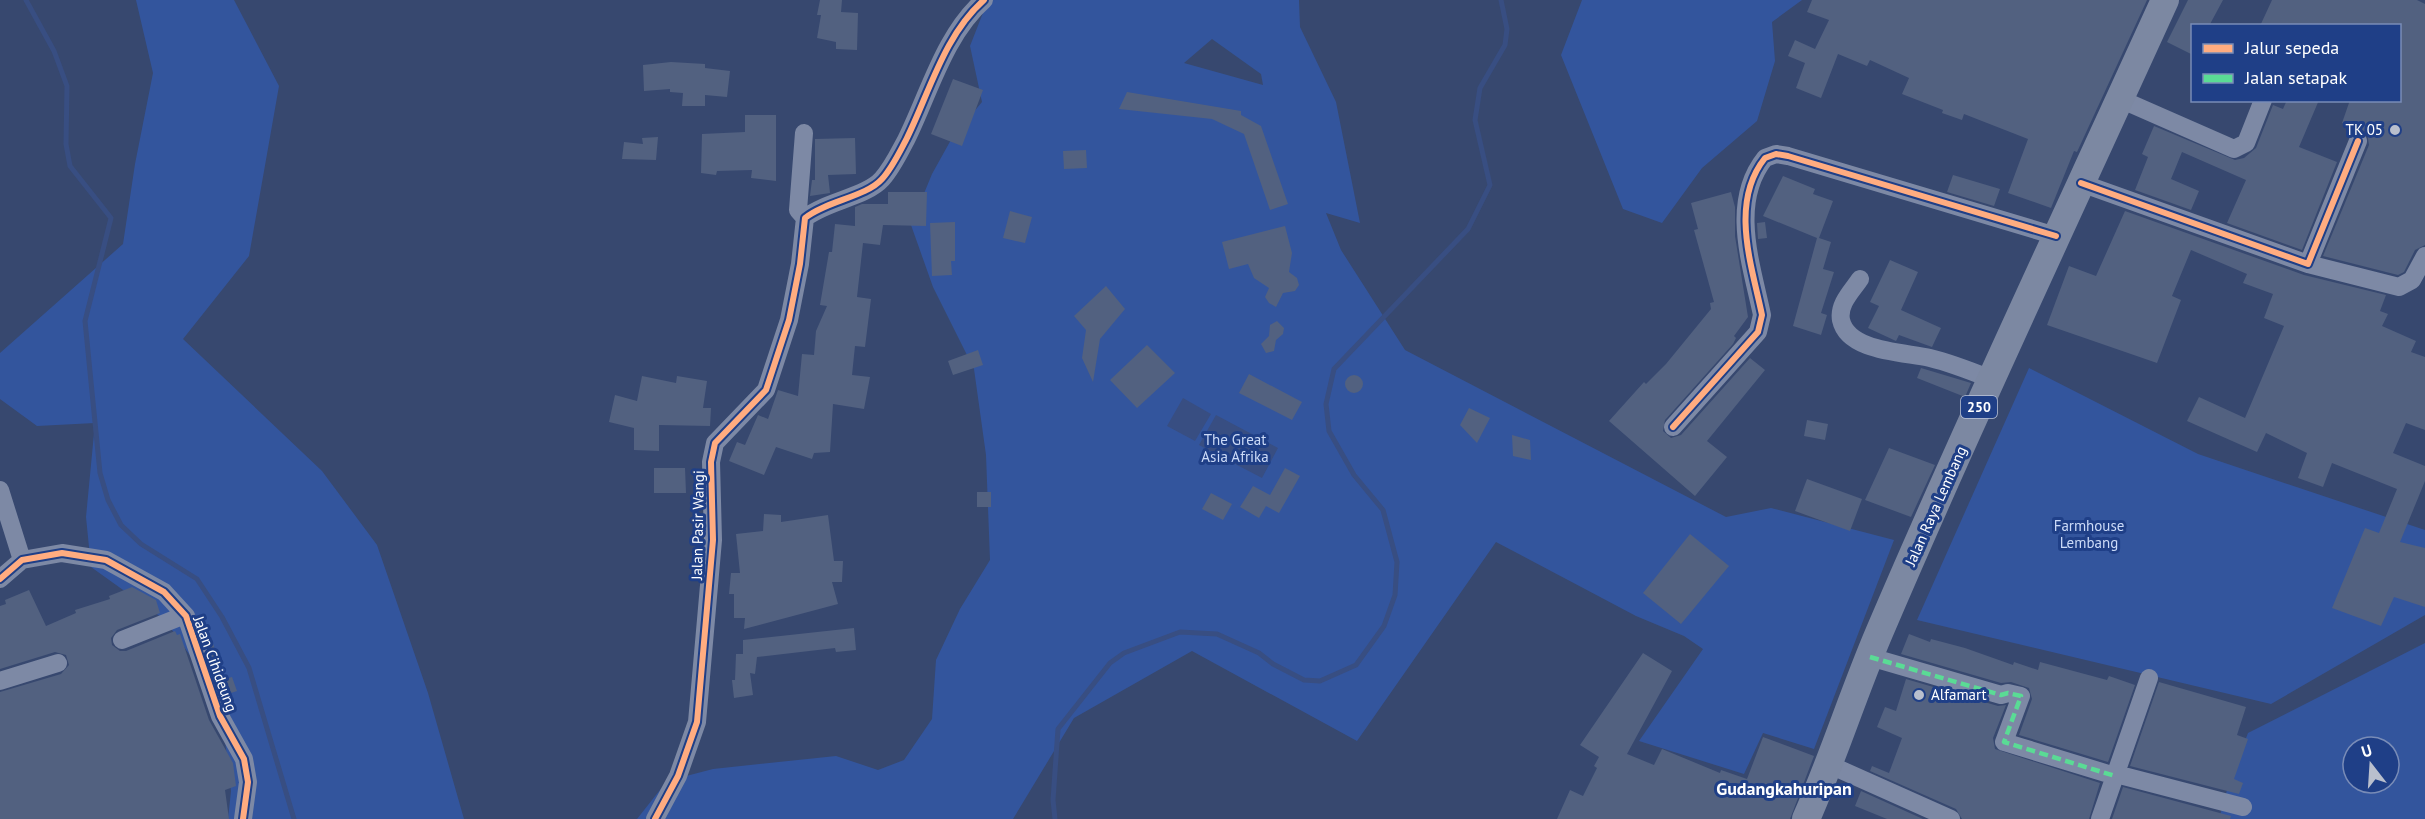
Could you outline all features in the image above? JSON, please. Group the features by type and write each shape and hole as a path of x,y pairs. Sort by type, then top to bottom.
{"main road":[{"name":"Jalan Raya Lembang","path":"1806,819 1830,765 1870,657 1991,379 2165,0"}],"street":[{"path":"805,218 818,207 856,194 883,178 914,123 950,43 984,0"},
{"path":"2120,99 2234,149 2246,143 2262,102"},
{"name":"Jalan Pasir Wangi","path":"655,819 678,776 697,722 713,540 711,462 715,443 766,390 789,321 800,264 805,218 798,210 804,133"},
{"path":"2308,264 2358,141"},
{"path":"1673,427 1758,332 1761,325 1762,315 1746,238 1745,209 1750,188 1765,158 1776,154 1788,156 2056,236"},
{"path":"2081,183 2308,264 2399,287 2412,280 2425,256"},
{"path":"1860,279 1841,307 1841,320 1849,336 1862,343 1930,358 1991,379"},
{"path":"0,490 22,560 0,579"},
{"name":"Jalan Cihideung","path":"22,560 62,553 106,560 164,592 185,615 220,716 244,759 248,782 243,819"},
{"path":"122,640 185,615"},
{"path":"1870,657 2001,695 2008,693 2021,696 2004,742 2115,775 2243,807"},
{"path":"0,681 58,663"},
{"path":"2100,819 2148,678"},
{"path":"1830,765 1951,819"}],"green space":[{"path":"136,0 234,0 279,86 249,256 183,339 322,471 377,545 428,693 464,819 228,819 231,791 220,698 165,620 91,567 86,517 95,423 37,426 0,399 0,353 123,244 135,164 153,73"},
{"name":"The Great Asia Afrika","path":"988,0 1299,0 1300,27 1336,102 1360,223 1326,213 1341,250 1405,350 1726,517 1771,508 1894,540 1814,749 1763,733 1744,774 1639,741 1703,649 1684,636 1636,616 1496,542 1357,741 1192,651 1074,718 1013,819 637,819 667,781 713,769 836,756 878,770 904,760 932,719 936,660 960,609 990,560 986,455 974,369 933,287 911,225 932,174 952,138 982,102 970,46","holes":["1212,39 1261,74 1263,85 1184,63"]},
{"path":"1582,0 1802,0 1772,22 1775,61 1757,121 1702,168 1662,223 1623,209 1561,55"},
{"name":"Farmhouse Lembang","path":"2029,368 2198,454 2425,530 2425,615 2271,704 1917,620"},
{"path":"2425,643 2425,819 2219,819 2229,783 2248,733"}],"shaded area":[{"path":"1183,398 1211,414 1195,441 1167,426"},
{"path":"1216,415 1278,448 1262,478 1199,445"}],"building":[{"path":"820,0 842,0 841,12 858,13 857,50 836,49 836,42 817,38 821,15 817,15"},
{"path":"1812,0 2147,0 2077,152 2074,151 2051,208 2008,193 2028,139 1964,114 1962,120 1942,113 1943,110 1902,94 1909,78 1870,60 1867,66 1838,54 1821,98 1796,88 1805,63 1788,56 1795,40 1815,49 1829,20 1807,12"},
{"path":"2188,0 2223,0 2210,24 2191,24 2191,54 2167,42"},
{"path":"2272,0 2417,0 2425,4 2425,245 2415,250 2404,272 2398,275 2323,256 2369,145 2367,132 2342,123 2349,102 2401,102 2401,24 2261,24"},
{"path":"671,62 705,64 705,68 730,71 727,97 705,95 705,106 682,106 683,93 670,92 670,89 644,91 643,65"},
{"path":"953,79 983,90 962,146 931,134"},
{"path":"1127,92 1241,111 1241,115 1261,126 1288,204 1270,210 1244,134 1212,119 1119,109"},
{"path":"2286,102 2318,102 2299,147 2337,162 2302,250 2227,223 2246,180 2182,152 2171,179 2199,191 2191,210 2135,190 2148,157 2142,154 2154,126 2235,160 2244,158 2256,148 2273,105 2283,109"},
{"path":"745,115 776,115 776,181 751,178 752,170 717,171 716,175 701,173 702,134 745,132"},
{"path":"658,137 656,160 622,159 624,142 643,144 642,138"},
{"path":"855,138 856,174 828,175 830,193 810,196 812,180 815,180 815,139"},
{"path":"1086,150 1087,168 1064,169 1063,151"},
{"path":"1953,175 2000,189 1994,206 1947,192"},
{"path":"1783,176 1815,189 1813,194 1833,201 1819,238 1831,242 1823,269 1834,272 1821,313 1827,315 1821,335 1793,326 1817,238 1763,216"},
{"path":"888,192 927,192 926,226 883,225 880,245 863,243 857,297 871,299 865,347 855,346 852,375 870,377 864,409 833,404 830,452 814,453 812,459 776,447 764,475 729,461 737,442 745,445 758,415 768,419 778,390 798,396 802,354 814,355 816,331 827,306 820,305 829,252 832,252 835,224 855,226 855,207 862,204 888,204"},
{"path":"1731,192 1735,207 1735,236 1748,317 1734,336 1736,338 1733,344 1665,420 1663,431 1671,438 1681,435 1750,358 1765,370 1707,441 1727,457 1695,496 1609,421 1644,382 1646,384 1666,364 1711,309 1710,303 1714,302 1694,230 1698,229 1691,203"},
{"path":"1010,211 1032,217 1025,243 1003,238"},
{"path":"2125,211 2304,275 2386,295 2380,311 2388,314 2382,326 2416,341 2411,352 2425,357 2425,430 2406,423 2393,453 2425,466 2425,481 2400,542 2425,548 2425,607 2394,597 2381,626 2332,608 2365,528 2379,533 2397,489 2332,463 2323,487 2298,478 2307,453 2266,433 2257,452 2187,421 2199,397 2245,418 2284,326 2264,318 2273,294 2243,283 2247,274 2191,250 2172,296 2181,300 2157,363 2047,325 2069,266 2096,276"},
{"path":"955,222 955,261 951,261 952,275 932,276 930,223"},
{"path":"1765,222 1767,238 1758,239 1757,223"},
{"path":"1285,226 1292,253 1289,272 1297,278 1299,285 1295,291 1283,293 1276,307 1265,297 1269,288 1254,278 1248,264 1229,269 1222,242"},
{"path":"1890,260 1918,272 1901,310 1941,328 1932,347 1899,335 1896,341 1868,328 1879,306 1870,302"},
{"path":"1106,286 1125,309 1100,339 1093,382 1082,358 1086,330 1074,316"},
{"path":"1277,321 1284,328 1283,334 1276,340 1274,351 1266,353 1261,344 1269,336 1270,325"},
{"path":"1147,345 1175,373 1137,408 1110,380"},
{"path":"978,350 983,365 953,375 948,361"},
{"path":"1921,368 1971,383 1965,397 1917,378"},
{"path":"1249,374 1302,402 1292,420 1239,393"},
{"path":"1350,375 1358,375 1363,380 1361,391 1350,393 1345,388 1345,380"},
{"path":"642,376 676,383 677,376 707,381 703,408 711,408 710,426 659,425 659,451 634,450 634,428 609,422 615,395 637,401"},
{"path":"1469,408 1490,418 1477,443 1460,425"},
{"path":"1807,420 1828,424 1825,440 1804,436"},
{"path":"1512,435 1530,440 1531,460 1513,456"},
{"path":"1889,448 1935,465 1911,517 1865,500"},
{"path":"654,468 685,468 686,493 654,493"},
{"path":"1285,468 1300,476 1279,513 1266,506 1259,518 1240,507 1253,486 1270,495"},
{"path":"1807,479 1862,499 1850,531 1795,511"},
{"path":"977,492 991,492 991,507 977,507"},
{"path":"1211,493 1232,504 1223,520 1202,509"},
{"path":"764,514 781,515 781,522 828,515 834,561 843,561 842,582 832,582 838,604 744,629 745,618 734,618 734,594 729,594 731,573 740,573 736,534 763,531"},
{"path":"1690,534 1729,566 1681,624 1643,593"},
{"path":"132,587 156,600 160,613 117,630 111,638 112,645 120,651 126,651 175,631 177,635 180,634 209,720 233,763 236,786 225,790 229,819 0,819 0,692 61,674 69,665 66,655 55,652 0,669 0,606 6,604 5,600 29,590 46,626 76,613 75,610 110,599 109,596"},
{"path":"207,626 225,679 232,677 237,691 225,695 202,627"},
{"path":"854,628 856,650 836,652 835,648 757,657 755,674 750,673 753,695 734,698 732,680 735,680 736,654 743,654 743,640"},
{"path":"1909,634 1930,642 1931,639 1965,648 2013,665 2014,662 2038,670 2040,662 2107,680 2109,676 2135,685 2108,762 2019,735 2032,699 2029,688 2011,682 2001,683 1901,654"},
{"path":"1643,653 1672,671 1627,754 1654,765 1662,749 1720,773 1721,770 1747,779 1763,737 1814,756 1790,819 1557,819 1570,790 1583,796 1597,768 1594,766 1599,757 1580,745"},
{"path":"1906,679 1998,706 2006,705 1993,738 1995,749 2100,783 2089,819 1962,819 1956,809 1870,771 1872,766 1889,773 1902,738 1877,727 1885,707 1896,711"},
{"path":"2159,682 2246,707 2237,735 2248,739 2234,779 2243,783 2239,794 2130,766"},
{"path":"2123,787 2231,816 2230,819 2112,819"},
{"path":"1861,791 1923,819 1887,819 1855,806"}],"waterway":[{"path":"26,0 54,51 67,86 66,144 70,166 111,218 85,321 100,473 108,500 121,525 141,544 197,579 222,617 249,668 294,819"},
{"path":"1055,819 1053,800 1058,729 1110,663 1124,653 1180,632 1217,634 1259,653 1273,664 1304,680 1320,681 1356,665 1384,626 1395,595 1397,562 1383,510 1354,475 1329,431 1326,404 1334,369 1468,229 1490,185 1475,120 1480,88 1505,45 1507,29 1501,0"}],"marked path":[{"path":"1870,657 2001,695 2008,693 2021,696 2004,742 2115,776"}],"cycle path":[{"path":"655,819 678,776 697,722 713,540 711,462 715,443 766,390 789,320 800,264 805,218 824,207 866,190 886,175 906,140 958,30 984,0"},
{"path":"2081,183 2308,264 2358,141"},
{"path":"1673,427 1758,332 1762,315 1749,256 1746,215 1748,195 1754,176 1765,158 1776,154 1788,156 2056,236"},
{"path":"0,579 22,560 62,553 106,560 164,592 186,616 220,716 244,759 248,782 243,819"}],"place":[{"name":"TK 05","path":"2395,130"},
{"name":"Alfamart","path":"1919,695"}],"district":[{"name":"Gudangkahuripan","path":"1784,789"}]}
